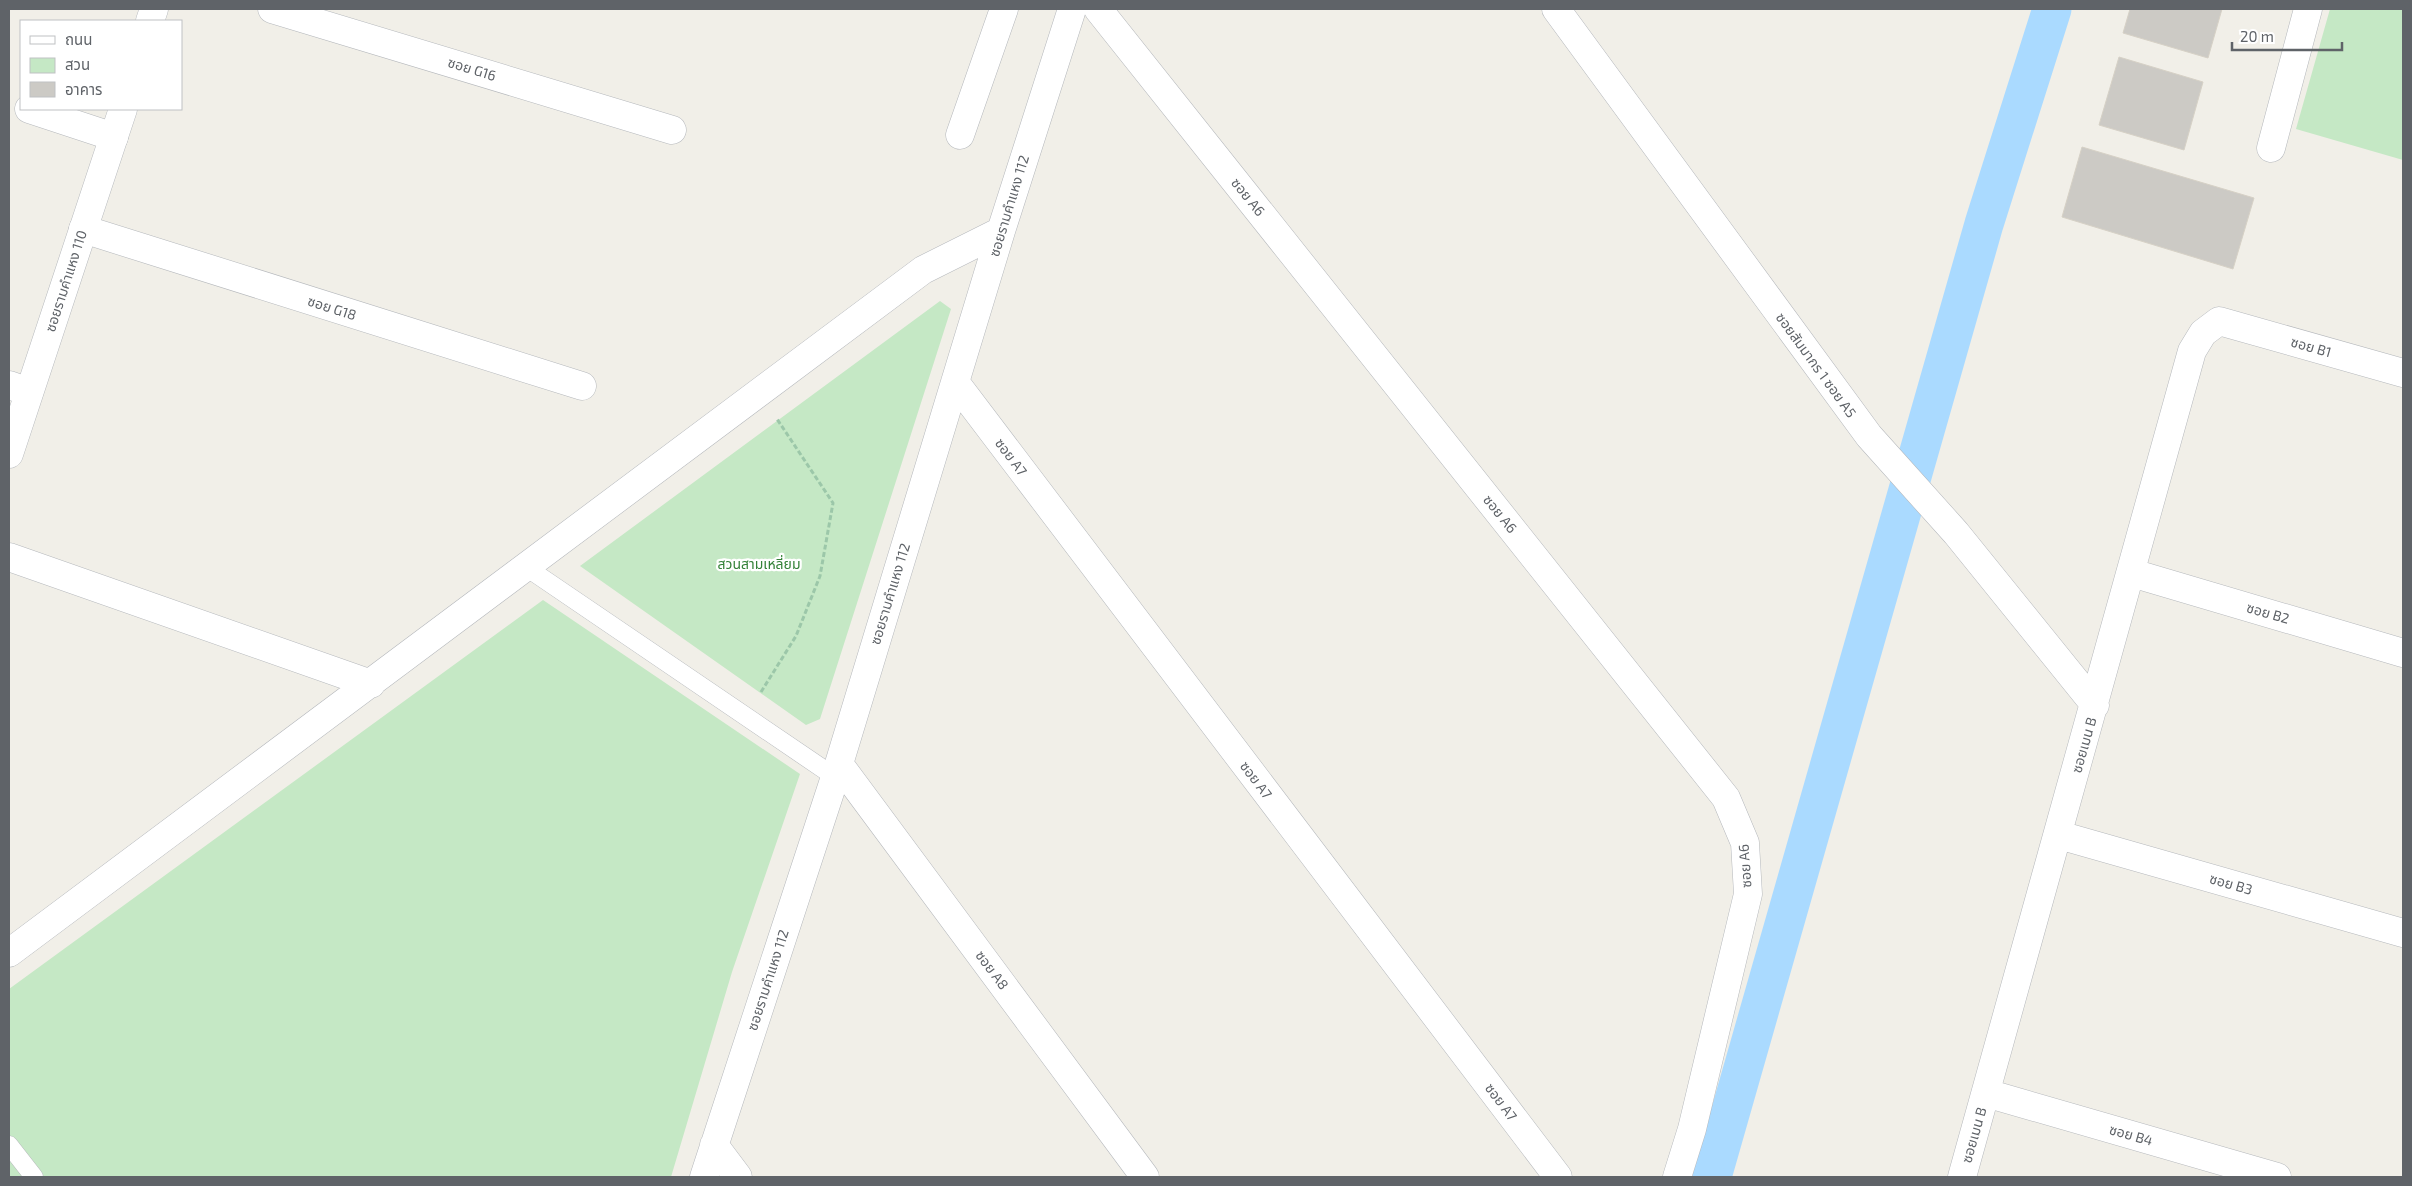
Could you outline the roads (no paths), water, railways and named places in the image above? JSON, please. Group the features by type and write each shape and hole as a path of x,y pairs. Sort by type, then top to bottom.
{"street":[{"name":"ซอย G16","path":"272,9 672,130"},
{"path":"960,135 1004,9"},
{"name":"ซอยรามคำแหง 112","path":"704,1177 837,770 1001,231 1072,9"},
{"name":"ซอย A6","path":"1098,9 1726,798 1745,842 1748,894 1692,1129 1677,1177"},
{"name":"ซอยสัมมากร 1 ซอย A5","path":"1556,9 1869,436 1956,533 2095,705"},
{"path":"2271,148 2308,9"},
{"path":"32,110 114,137"},
{"name":"ซอยรามคำแหง 110","path":"9,454 19,388 83,229 123,110"},
{"name":"ซอย G18","path":"83,229 582,386"},
{"path":"9,953 923,270 1001,231"},
{"name":"ซอย B1","path":"2219,321 2403,373"},
{"name":"ซอยเมน B","path":"1962,1177 2132,573 2192,352 2203,334 2219,321"},
{"name":"ซอย A7","path":"955,382 1558,1177"},
{"path":"9,557 371,684"},
{"name":"ซอย B2","path":"2132,573 2403,652"},
{"name":"ซอย A8","path":"837,770 1145,1177"},
{"name":"ซอย B3","path":"2058,836 2403,933"},
{"name":"ซอย B4","path":"1986,1093 2277,1177"},
{"path":"714,1146 738,1177"}],"lane":[{"path":"526,567 746,717 837,770"},
{"path":"12,1153 34,1177"}],"waterway":[{"path":"1712,1177 1984,224 2052,9"}],"park label":[{"name":"สวนสามเหลี่ยม","path":"759,564"}]}
